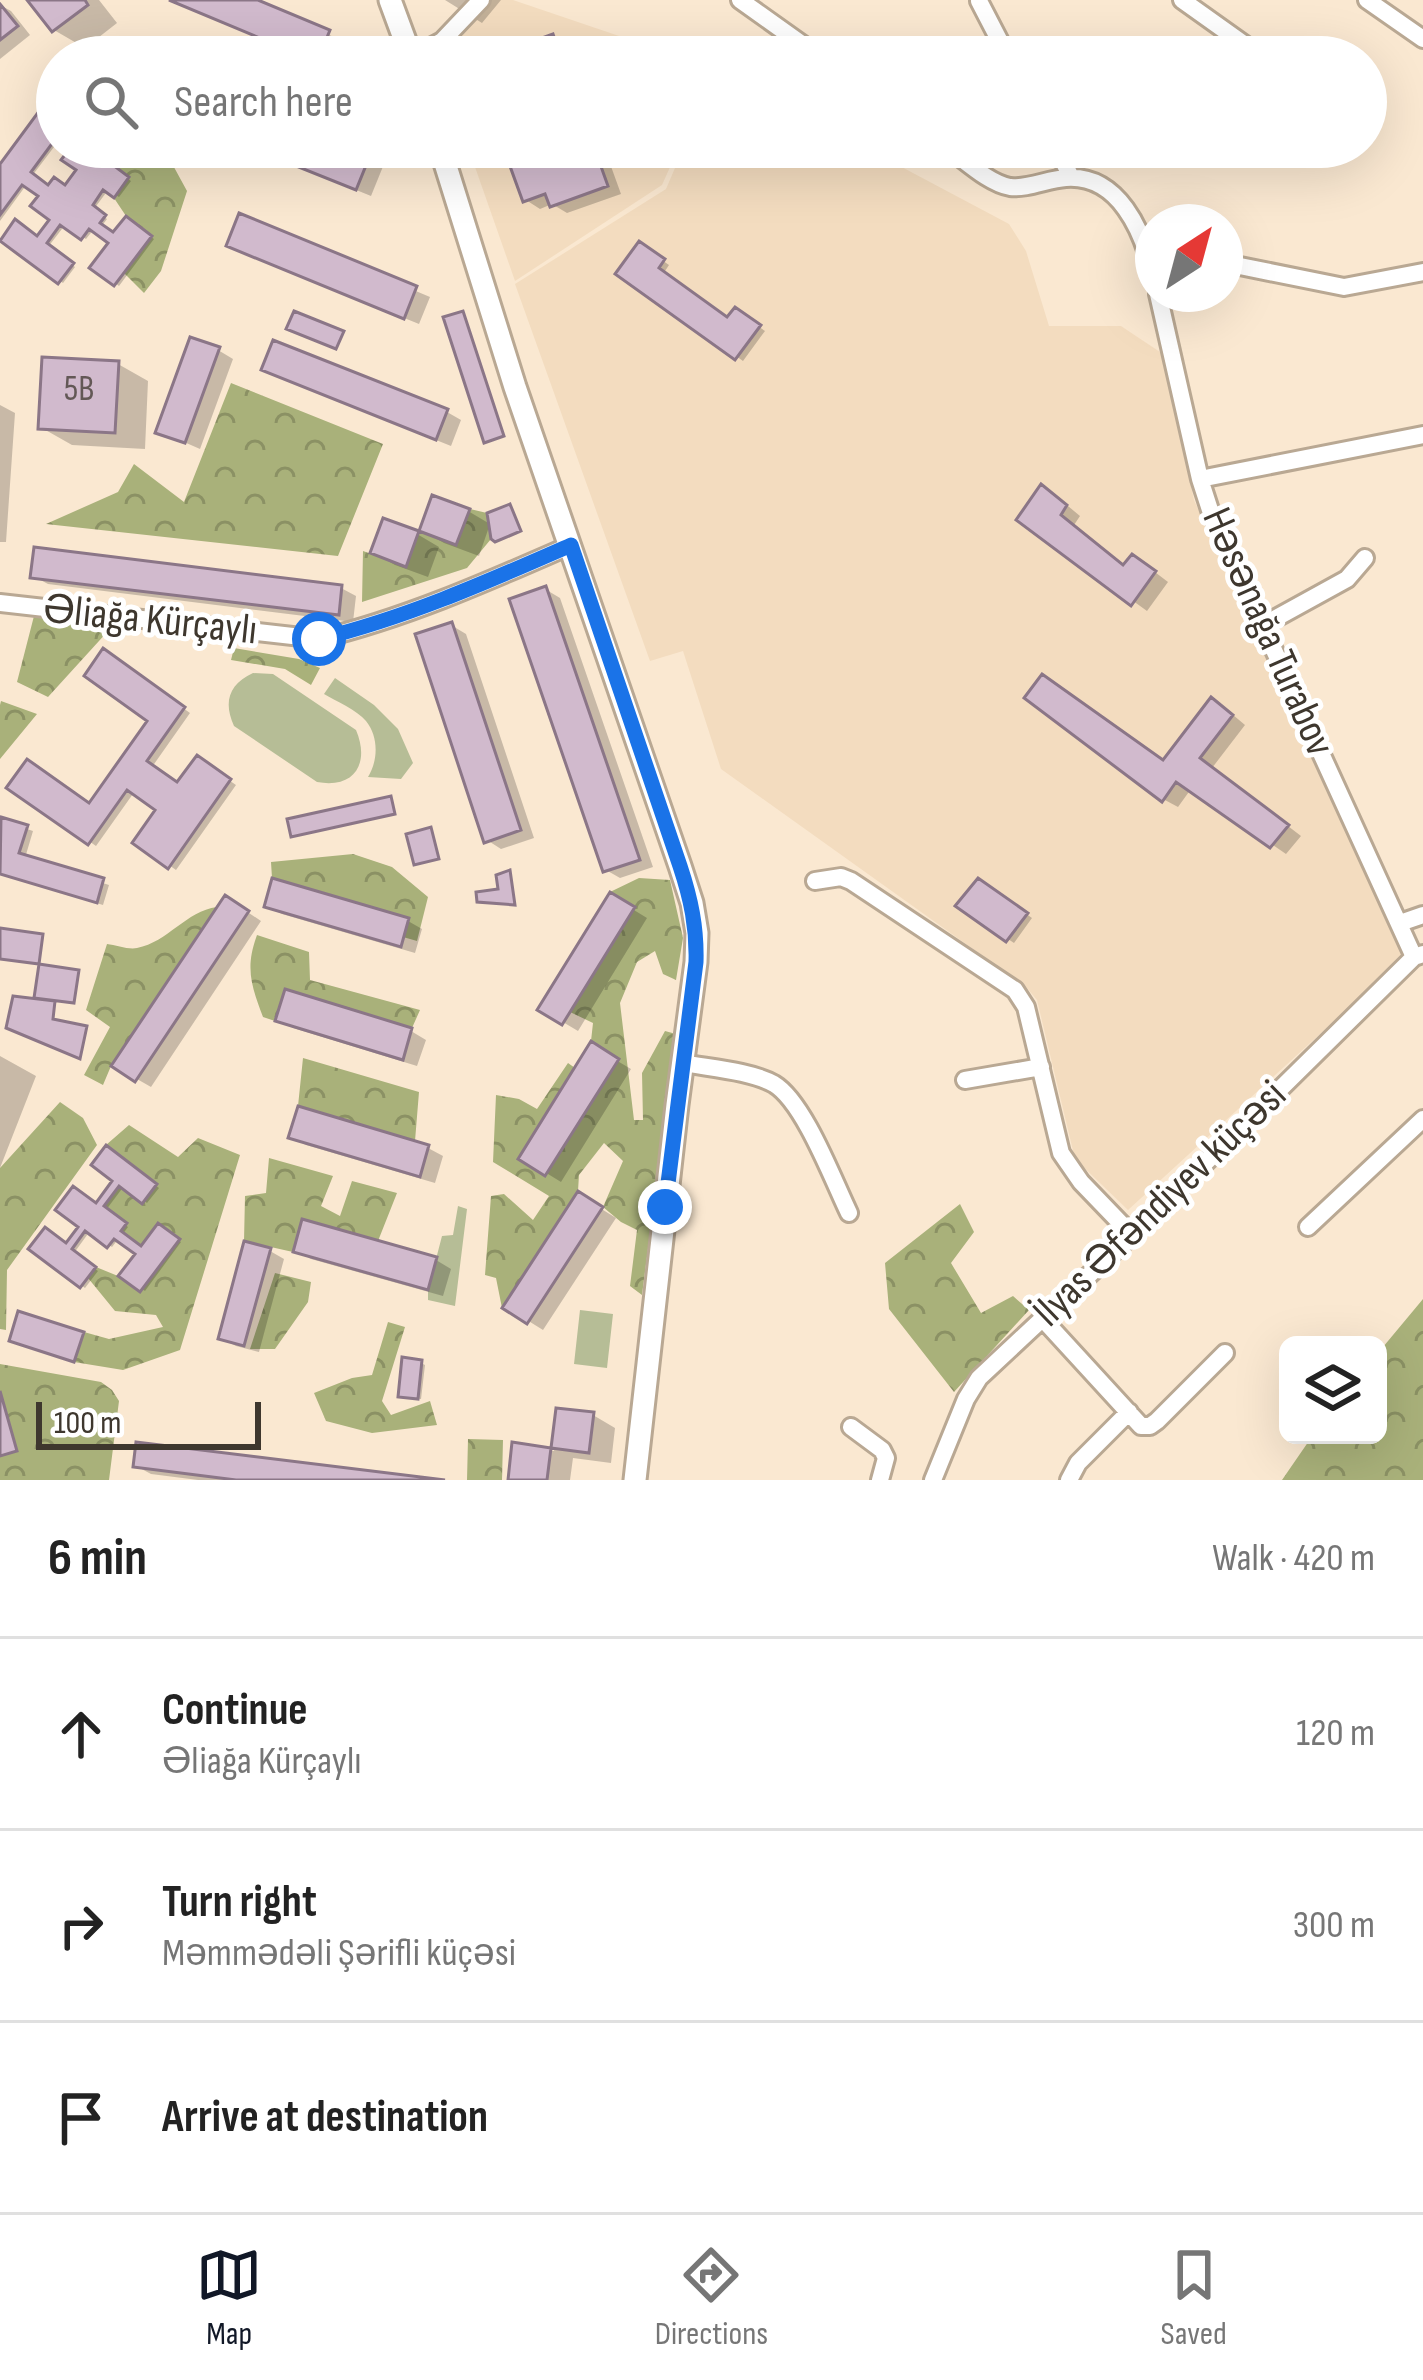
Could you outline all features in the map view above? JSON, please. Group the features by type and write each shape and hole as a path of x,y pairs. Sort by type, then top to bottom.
{"street":[{"path":"389,0 403,36"},
{"path":"447,36 481,0"},
{"path":"740,0 791,36"},
{"path":"1182,0 1233,36"},
{"path":"1367,0 1423,39"},
{"path":"979,2 997,36"},
{"path":"447,168 515,387 692,903 697,933 635,1480"},
{"path":"977,168 1008,187 1071,177 1098,186 1135,221"},
{"path":"1066,168 1071,177"},
{"path":"1243,267 1344,287 1423,272"},
{"name":"Həsənağa Turabov","path":"1162,312 1210,510 1419,956"},
{"path":"1200,479 1423,435"},
{"name":"Əliağa Kürçaylı","path":"0,603 319,639 381,621 571,545"},
{"path":"1265,624 1347,579 1365,558"},
{"path":"814,881 841,877 851,881 1015,990 1026,1007 1061,1153 1081,1182 1132,1235"},
{"path":"1400,923 1423,915"},
{"name":"İlyas Əfəndiyev küçəsi","path":"933,1480 979,1378 1419,956"},
{"path":"682,1063 774,1084 795,1101 849,1213"},
{"path":"965,1080 1041,1067"},
{"path":"1308,1227 1423,1119"},
{"path":"1042,1318 1142,1426 1150,1426 1225,1353"},
{"path":"1069,1480 1078,1463 1129,1412"},
{"path":"851,1427 882,1450 886,1458 880,1480"}],"shaded area":[{"path":"490,0 513,0 619,36 458,36"},
{"path":"475,168 670,168 662,185 515,281"},
{"path":"675,168 904,168 1009,224 1026,251 1049,326 1121,326 1163,354 1194,500 1404,957 1128,1210 1075,1159 1037,1000 1026,987 721,769 683,651 650,661 515,284 666,189"}],"green space":[{"path":"117,168 174,168 187,191 161,271 144,293 124,273 152,235 126,216 114,198 124,173"},
{"path":"231,383 383,444 338,556 46,524 118,492 134,464 184,502"},
{"path":"470,509 487,513 491,539 467,568 362,602 363,551 405,566 419,531 456,545"},
{"path":"34,616 109,630 48,697 17,682"},
{"path":"234,648 299,659 320,668 311,685 285,669 231,660"},
{"path":"253,673 273,674 356,730 360,763 350,777 317,782 234,726 230,695"},
{"path":"335,678 398,729 413,763 401,779 368,777 375,756 373,734 362,717 324,694"},
{"path":"1,701 37,714 0,759 0,705"},
{"path":"353,854 392,867 428,897 417,941 403,937 408,918 272,878 271,862"},
{"path":"639,878 670,880 683,938 676,980 663,974 655,951 637,962 620,1003 634,1120 643,1120 642,1073 665,1031 676,1034 642,1295 630,1286 637,1230 603,1207 623,1161 604,1143 579,1175 578,1191 502,1308 496,1278 485,1275 491,1196 504,1194 533,1220 549,1196 493,1162 496,1095 519,1099 537,1109 568,1063 575,1068 518,1158 545,1176 618,1059 591,1041 593,1023 570,1012 634,908 610,892"},
{"path":"217,907 103,1085 84,1075 110,1027 86,1010 107,944 148,945 196,914"},
{"path":"257,935 309,952 310,980 420,1010 412,1028 286,989 275,1021 263,1017 251,976"},
{"path":"303,1058 419,1092 415,1141 298,1106"},
{"path":"60,1102 83,1118 97,1145 7,1270 6,1330 0,1329 0,1168"},
{"path":"129,1125 178,1157 198,1138 240,1155 180,1350 123,1370 74,1362 84,1332 109,1339 163,1327 156,1315 115,1311 88,1278 96,1267 140,1291 179,1239 159,1223 141,1246 121,1231 104,1206 119,1186 142,1203 157,1184 106,1145"},
{"path":"269,1158 333,1176 321,1206 340,1216 352,1181 397,1193 378,1241 302,1220 293,1252 244,1241 245,1196 266,1193"},
{"path":"960,1204 974,1232 951,1263 981,1313 1013,1296 1029,1310 954,1392 889,1309 885,1263"},
{"path":"458,1206 467,1209 455,1306 428,1300 428,1290 442,1236 453,1235"},
{"path":"275,1273 311,1282 308,1302 275,1349 250,1349"},
{"path":"1423,1299 1423,1480 1282,1480 1307,1444 1387,1444 1387,1342"},
{"path":"580,1310 613,1314 607,1368 574,1364"},
{"path":"388,1322 405,1327 382,1401 391,1415 430,1401 437,1425 372,1433 326,1421 314,1393 372,1375"},
{"path":"0,1364 101,1382 112,1390 119,1401 109,1480 0,1480"},
{"path":"468,1439 503,1440 502,1480 467,1480"}],"building":[{"path":"27,0 85,0 88,5 52,32"},
{"path":"169,0 258,0 330,30 328,36 255,36"},
{"path":"0,4 18,26 0,40"},
{"path":"36,115 36,165 31,172 48,185 54,177 65,185 73,168 117,168 129,177 114,198 103,190 93,205 106,215 100,223 113,232 126,216 152,236 114,286 89,268 108,243 89,229 81,240 60,225 47,243 74,263 58,284 0,241 15,219 37,236 49,220 30,206 38,196 22,185 0,215 0,164"},
{"path":"301,168 365,168 356,190"},
{"path":"511,168 602,168 608,186 550,207 545,194 523,202"},
{"path":"239,213 417,286 404,319 226,246"},
{"path":"639,241 665,259 659,268 727,317 735,307 761,325 735,360 615,274"},
{"path":"294,311 344,331 336,349 286,329"},
{"path":"463,311 504,436 484,443 443,317"},
{"path":"190,337 220,347 185,443 155,433"},
{"path":"273,340 448,409 436,440 261,370"},
{"path":"42,357 119,361 115,433 38,429"},
{"path":"1041,484 1067,505 1061,515 1123,565 1132,554 1156,571 1131,606 1016,520"},
{"path":"432,495 470,509 456,545 419,531"},
{"path":"510,504 521,531 495,542 487,513"},
{"path":"383,518 419,531 406,567 370,553"},
{"path":"34,547 342,585 339,615 30,578"},
{"path":"546,586 640,860 603,872 509,599"},
{"path":"452,622 521,830 484,843 415,634"},
{"path":"103,648 185,707 147,761 177,782 197,755 231,779 168,869 132,843 155,810 127,790 88,845 6,788 27,759 89,803 147,721 84,676"},
{"path":"1042,674 1163,760 1211,697 1233,715 1200,758 1289,825 1270,848 1176,782 1162,802 1024,698"},
{"path":"391,796 395,814 291,837 287,819"},
{"path":"1,817 28,825 19,853 104,878 97,903 0,874"},
{"path":"431,827 439,859 414,865 406,834"},
{"path":"510,870 515,905 477,902 476,892 498,889 496,875"},
{"path":"272,878 409,918 401,947 264,907"},
{"path":"978,878 1028,913 1006,942 955,906"},
{"path":"610,892 635,907 562,1025 537,1010"},
{"path":"225,895 249,911 135,1082 111,1066"},
{"path":"0,928 43,934 39,964 0,959"},
{"path":"39,964 79,970 74,1003 34,998"},
{"path":"285,989 412,1028 403,1060 275,1021"},
{"path":"13,996 55,1001 53,1019 87,1026 80,1059 6,1028"},
{"path":"591,1041 619,1059 545,1176 518,1159"},
{"path":"298,1106 429,1145 420,1177 288,1138"},
{"path":"106,1145 157,1184 142,1204 119,1186 104,1206 127,1223 121,1231 141,1246 158,1223 180,1239 140,1292 118,1276 135,1254 114,1239 107,1248 85,1231 72,1249 96,1267 80,1288 28,1249 45,1227 66,1243 78,1227 55,1210 73,1186 96,1203 112,1181 91,1165"},
{"path":"578,1191 603,1207 527,1324 502,1308"},
{"path":"302,1219 437,1257 428,1290 293,1252"},
{"path":"244,1241 271,1248 244,1346 218,1339"},
{"path":"18,1311 84,1332 74,1362 9,1341"},
{"path":"402,1357 422,1360 418,1399 398,1397"},
{"path":"0,1391 17,1451 0,1456"},
{"path":"556,1408 594,1412 589,1453 551,1448"},
{"path":"136,1442 445,1480 236,1480 133,1467"},
{"path":"512,1442 551,1448 547,1480 508,1480"}],"route":[{"path":"319,639 361,629 571,545 680,866 697,933 665,1207"}]}
